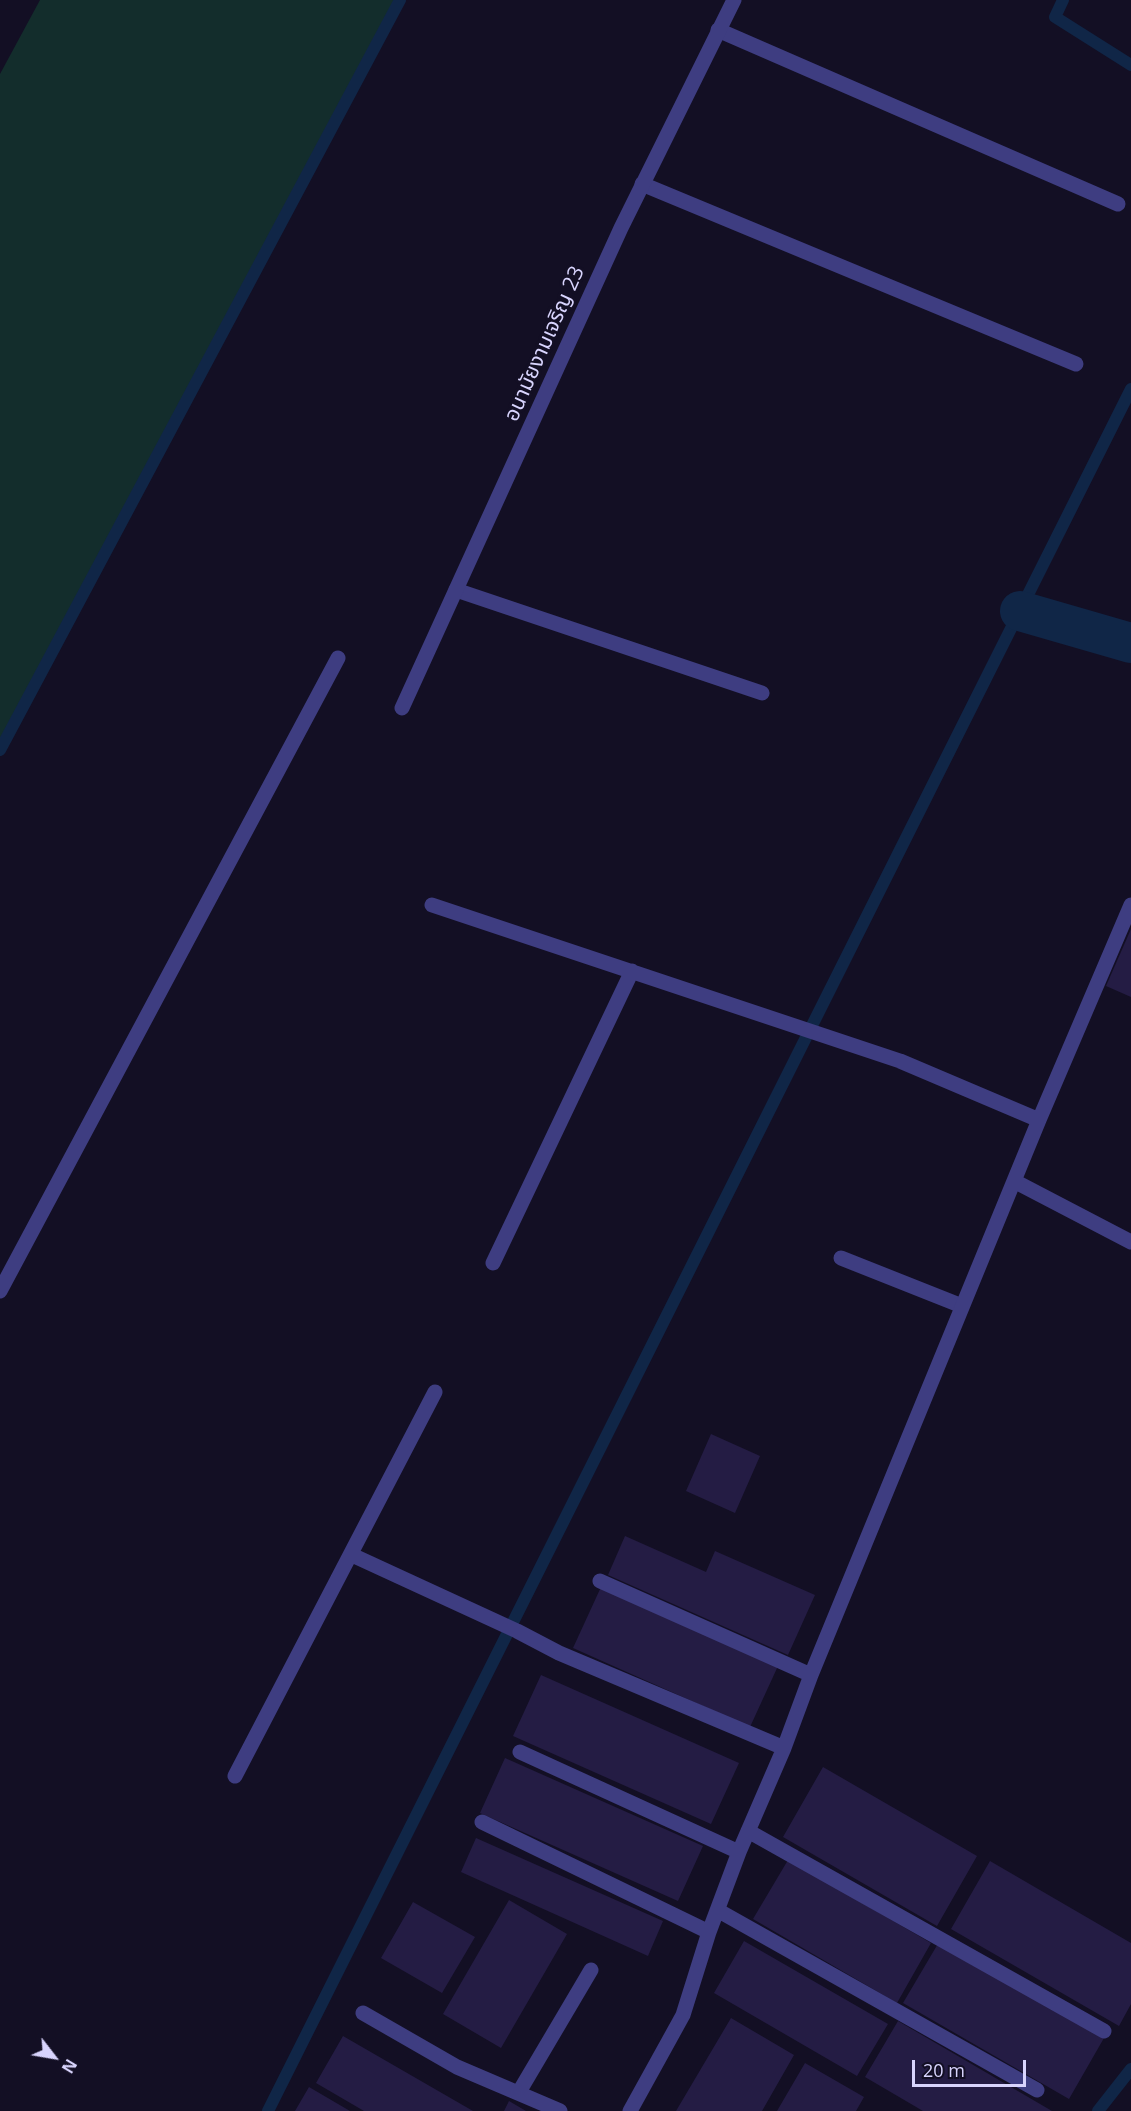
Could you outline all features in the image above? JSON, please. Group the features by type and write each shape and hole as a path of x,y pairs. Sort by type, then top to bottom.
{"street":[{"name":"อนามัยงามเจริญ 23","path":"402,708 642,184 734,0"},
{"path":"718,30 1118,204"},
{"path":"642,184 1076,364"},
{"path":"456,590 762,693"},
{"path":"0,1291 338,658"},
{"path":"432,905 900,1061 1039,1120"},
{"path":"630,2111 683,2016 709,1932 719,1911 739,1852 784,1748 811,1675 962,1306 1131,905"},
{"path":"494,1263 632,971"},
{"path":"1014,1181 1131,1242"},
{"path":"841,1258 962,1306"},
{"path":"235,1776 435,1392"},
{"path":"352,1555 560,1653 784,1748"},
{"path":"600,1581 811,1675"},
{"path":"520,1752 739,1852"},
{"path":"482,1822 709,1932"},
{"path":"748,1831 1104,2031"},
{"path":"719,1911 1037,2090"},
{"path":"519,2092 591,1970"},
{"path":"363,2013 458,2067 560,2111"}],"green space":[{"path":"40,0 400,0 0,750 0,74"}],"building":[{"path":"1131,929 1131,997 1106,986"},
{"path":"711,1434 760,1456 735,1513 686,1491"},
{"path":"625,1536 706,1572 715,1551 815,1595 788,1655 608,1575"},
{"path":"601,1587 778,1666 750,1727 573,1648"},
{"path":"541,1675 739,1763 711,1824 513,1736"},
{"path":"505,1758 703,1846 678,1901 480,1813"},
{"path":"823,1767 977,1856 937,1926 783,1837"},
{"path":"476,1838 663,1921 648,1956 461,1872"},
{"path":"788,1860 931,1943 897,2003 753,1919"},
{"path":"990,1861 1131,1943 1131,2004 1119,2026 951,1929"},
{"path":"509,1900 567,1934 501,2048 443,2014"},
{"path":"413,1902 475,1937 442,1993 381,1958"},
{"path":"744,1941 888,2024 857,2076 714,1993"},
{"path":"939,1942 1104,2038 1069,2099 903,2003"},
{"path":"731,2018 794,2055 762,2111 676,2111"},
{"path":"898,2021 1052,2111 923,2111 865,2077"},
{"path":"343,2036 473,2111 364,2111 316,2083"},
{"path":"805,2063 864,2097 856,2111 777,2111"},
{"path":"309,2087 350,2111 295,2111"},
{"path":"509,2101 526,2111 504,2111"}],"waterway":[{"path":"0,750 400,0"},
{"path":"1063,0 1055,17 1131,65"},
{"path":"268,2111 1131,389"},
{"path":"1020,611 1131,643"},
{"path":"1098,2111 1131,2069"}]}
